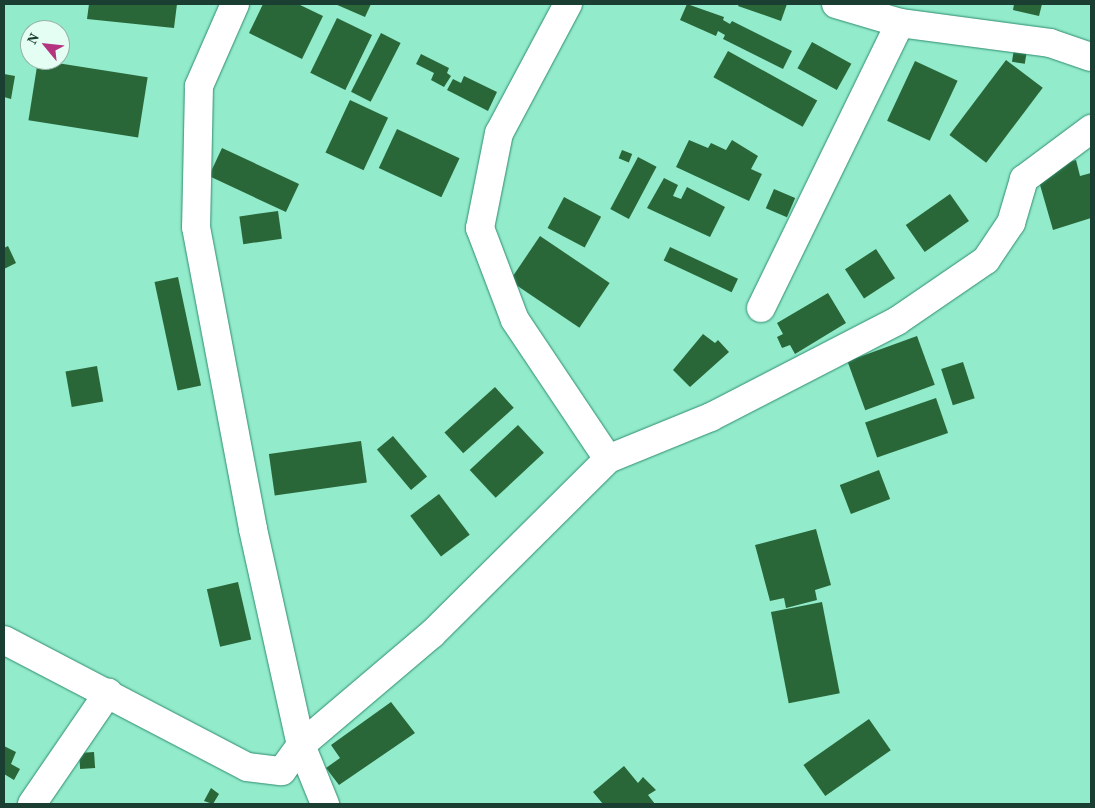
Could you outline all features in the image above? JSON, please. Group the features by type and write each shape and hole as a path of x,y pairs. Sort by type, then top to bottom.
{"street":[{"path":"235,4 198,86 196,227 253,529 301,745 325,804"},
{"path":"568,4 499,133 480,228 515,320 608,459"},
{"path":"836,4 900,23 1050,43 1091,57"},
{"path":"761,308 900,23"},
{"path":"4,640 248,767 282,770 301,745 432,634 608,459 711,417 913,310 986,260 1011,223 1024,179 1091,129"},
{"path":"32,804 108,693"}],"building":[{"path":"89,4 177,4 174,28 87,19"},
{"path":"263,4 298,4 323,16 302,59 249,33"},
{"path":"335,4 371,4 365,17"},
{"path":"687,4 724,17 723,20 730,24 732,21 792,51 783,69 723,39 725,35 718,31 716,36 680,20"},
{"path":"739,4 787,4 781,21 738,6"},
{"path":"1014,4 1042,4 1039,16 1013,10"},
{"path":"337,18 372,35 345,90 310,73"},
{"path":"381,33 401,43 371,102 351,92"},
{"path":"812,42 851,64 837,90 797,68"},
{"path":"1014,49 1027,51 1025,64 1012,62"},
{"path":"728,51 817,100 803,127 713,77"},
{"path":"421,54 449,68 447,73 451,76 444,87 431,80 434,73 416,64"},
{"path":"1006,60 1043,88 986,163 949,135"},
{"path":"915,61 958,81 930,141 887,121"},
{"path":"70,65 148,77 138,138 28,120 36,70 70,70"},
{"path":"4,74 15,76 11,99 4,97"},
{"path":"464,76 497,92 488,111 447,90 453,79 461,83"},
{"path":"350,100 388,118 364,170 325,153"},
{"path":"397,129 460,158 441,197 379,168"},
{"path":"689,140 708,148 711,143 726,150 732,140 758,156 751,169 762,174 749,201 676,167"},
{"path":"222,148 299,184 286,212 209,176"},
{"path":"622,150 632,154 629,162 619,158"},
{"path":"638,157 657,167 629,219 610,209"},
{"path":"1076,160 1080,176 1091,173 1091,218 1053,230 1036,171"},
{"path":"664,178 678,185 673,196 681,199 687,187 725,207 710,237 647,208"},
{"path":"774,189 795,198 787,217 766,208"},
{"path":"950,194 969,221 925,252 906,225"},
{"path":"564,197 601,217 585,248 548,228"},
{"path":"278,211 282,239 243,244 239,216"},
{"path":"540,236 610,283 579,328 510,281"},
{"path":"8,246 16,263 4,269 4,248"},
{"path":"670,247 738,279 732,292 664,261"},
{"path":"876,249 895,278 864,299 845,269"},
{"path":"178,277 201,386 178,391 155,282"},
{"path":"828,293 846,323 795,354 790,345 782,348 777,337 783,334 777,323"},
{"path":"703,334 715,343 718,340 729,352 690,387 673,370"},
{"path":"917,336 935,385 865,410 847,361"},
{"path":"963,362 975,398 953,405 941,369"},
{"path":"97,366 103,401 72,407 65,372"},
{"path":"495,387 514,408 463,453 444,433"},
{"path":"936,398 948,433 877,457 865,422"},
{"path":"518,425 544,453 496,498 470,470"},
{"path":"393,436 427,477 411,490 377,449"},
{"path":"361,441 367,483 275,496 269,454"},
{"path":"879,470 890,499 851,514 840,485"},
{"path":"439,494 470,535 441,556 410,516"},
{"path":"816,529 831,585 815,590 817,600 786,608 784,598 770,601 755,545"},
{"path":"238,582 251,639 220,647 207,589"},
{"path":"822,602 840,693 789,703 771,612"},
{"path":"391,702 415,733 339,785 326,768 340,758 331,745"},
{"path":"869,719 891,750 825,796 803,765"},
{"path":"4,746 16,752 11,764 20,769 14,780 4,774"},
{"path":"94,752 95,768 80,769 79,753"},
{"path":"624,766 638,783 643,777 656,790 648,795 655,804 603,804 593,792"},
{"path":"211,788 219,794 213,804 204,801"}]}
